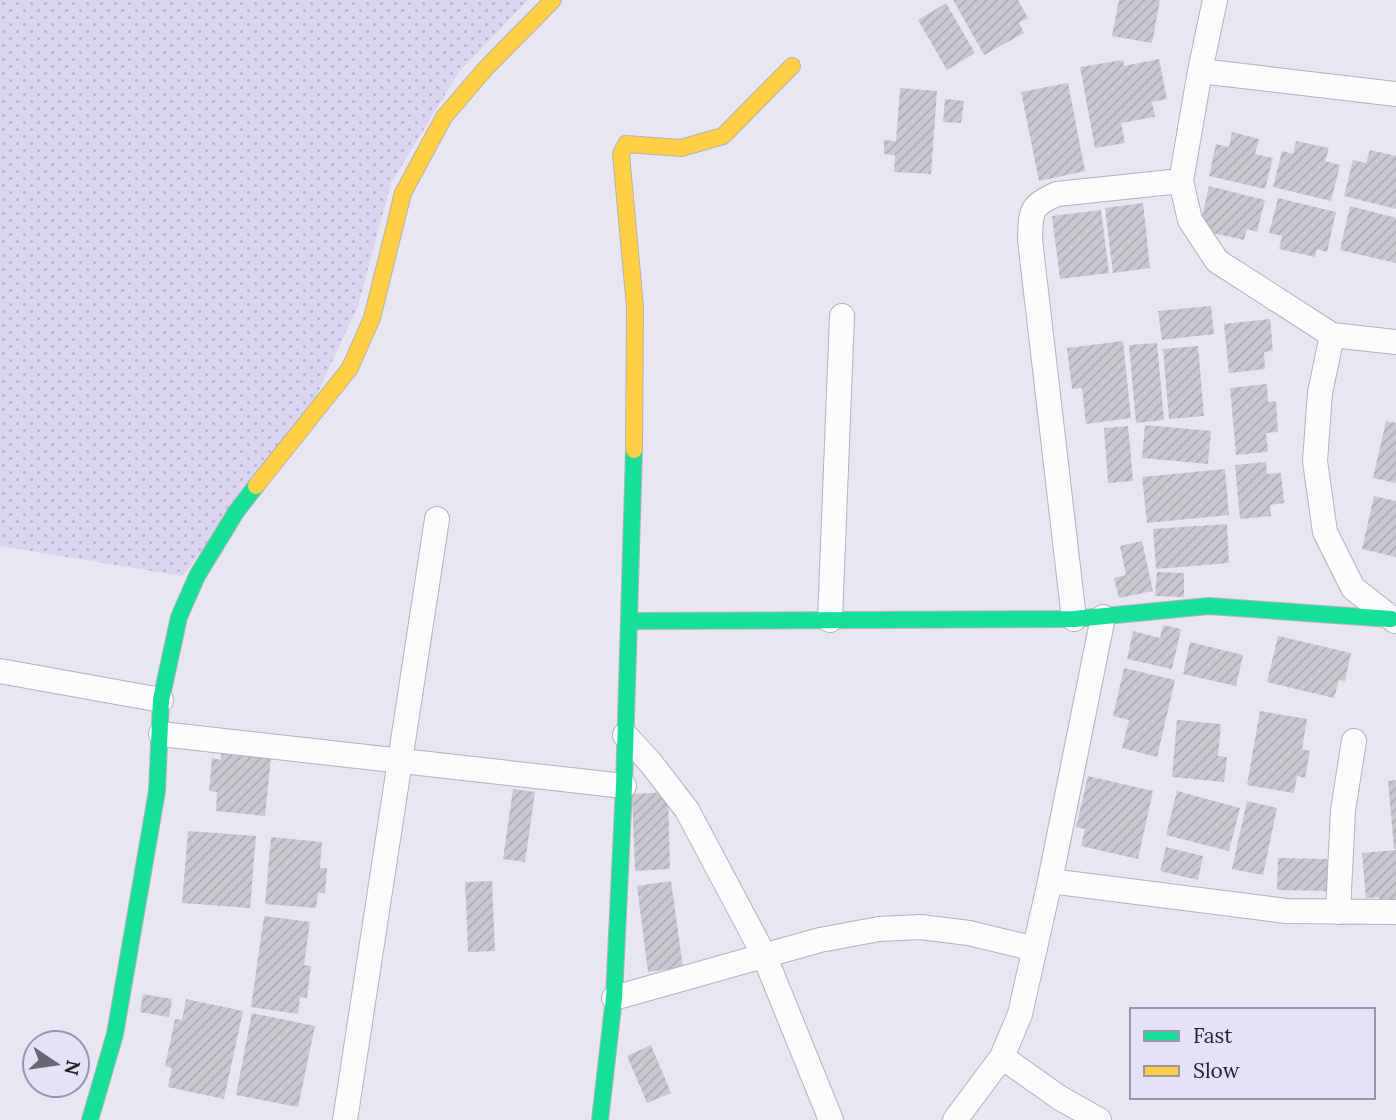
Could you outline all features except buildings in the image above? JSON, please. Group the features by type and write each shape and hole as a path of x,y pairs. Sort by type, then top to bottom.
{"street":[{"path":"90,1120 115,1034 157,791 161,700 180,617 197,576 236,512 350,368 372,318 403,193 444,117 486,68 553,0"},
{"path":"1215,0 1181,181 1190,220 1217,261 1332,335 1396,342"},
{"path":"600,1120 614,998 624,786 636,379 635,307 621,154 626,144 681,148 723,136 792,66"},
{"path":"1200,71 1396,94"},
{"path":"1073,619 1030,240 1031,215 1040,201 1057,194 1181,181"},
{"path":"830,620 842,316"},
{"path":"1332,335 1320,393 1315,461 1325,532 1353,588 1394,620"},
{"path":"345,1120 437,519"},
{"path":"629,621 1073,619 1209,606 1394,620"},
{"path":"955,1120 1002,1057 1020,1014 1050,881 1103,617"},
{"path":"0,671 161,700"},
{"path":"161,734 624,786"},
{"path":"625,735 687,810 764,955 831,1120"},
{"path":"1338,912 1342,810 1354,741"},
{"path":"1050,881 1286,911 1396,912"},
{"path":"614,998 820,940 879,929 920,927 969,933 1035,949"},
{"path":"1002,1057 1060,1098 1099,1120"}],"shaded area":[{"path":"0,0 528,0 459,72 391,183 358,306 314,401 183,576 0,546"}],"traffic: fast":[{"path":"600,1120 614,998 624,786 634,450"},
{"path":"90,1120 115,1034 157,791 161,700 179,617 197,576 236,512 256,486"},
{"path":"629,621 1074,619 1209,606 1391,619"}],"traffic: slow":[{"path":"256,486 350,368 372,318 403,193 444,117 486,68 553,0"},
{"path":"634,450 635,307 621,154 626,144 681,148 723,136 792,66"}]}
